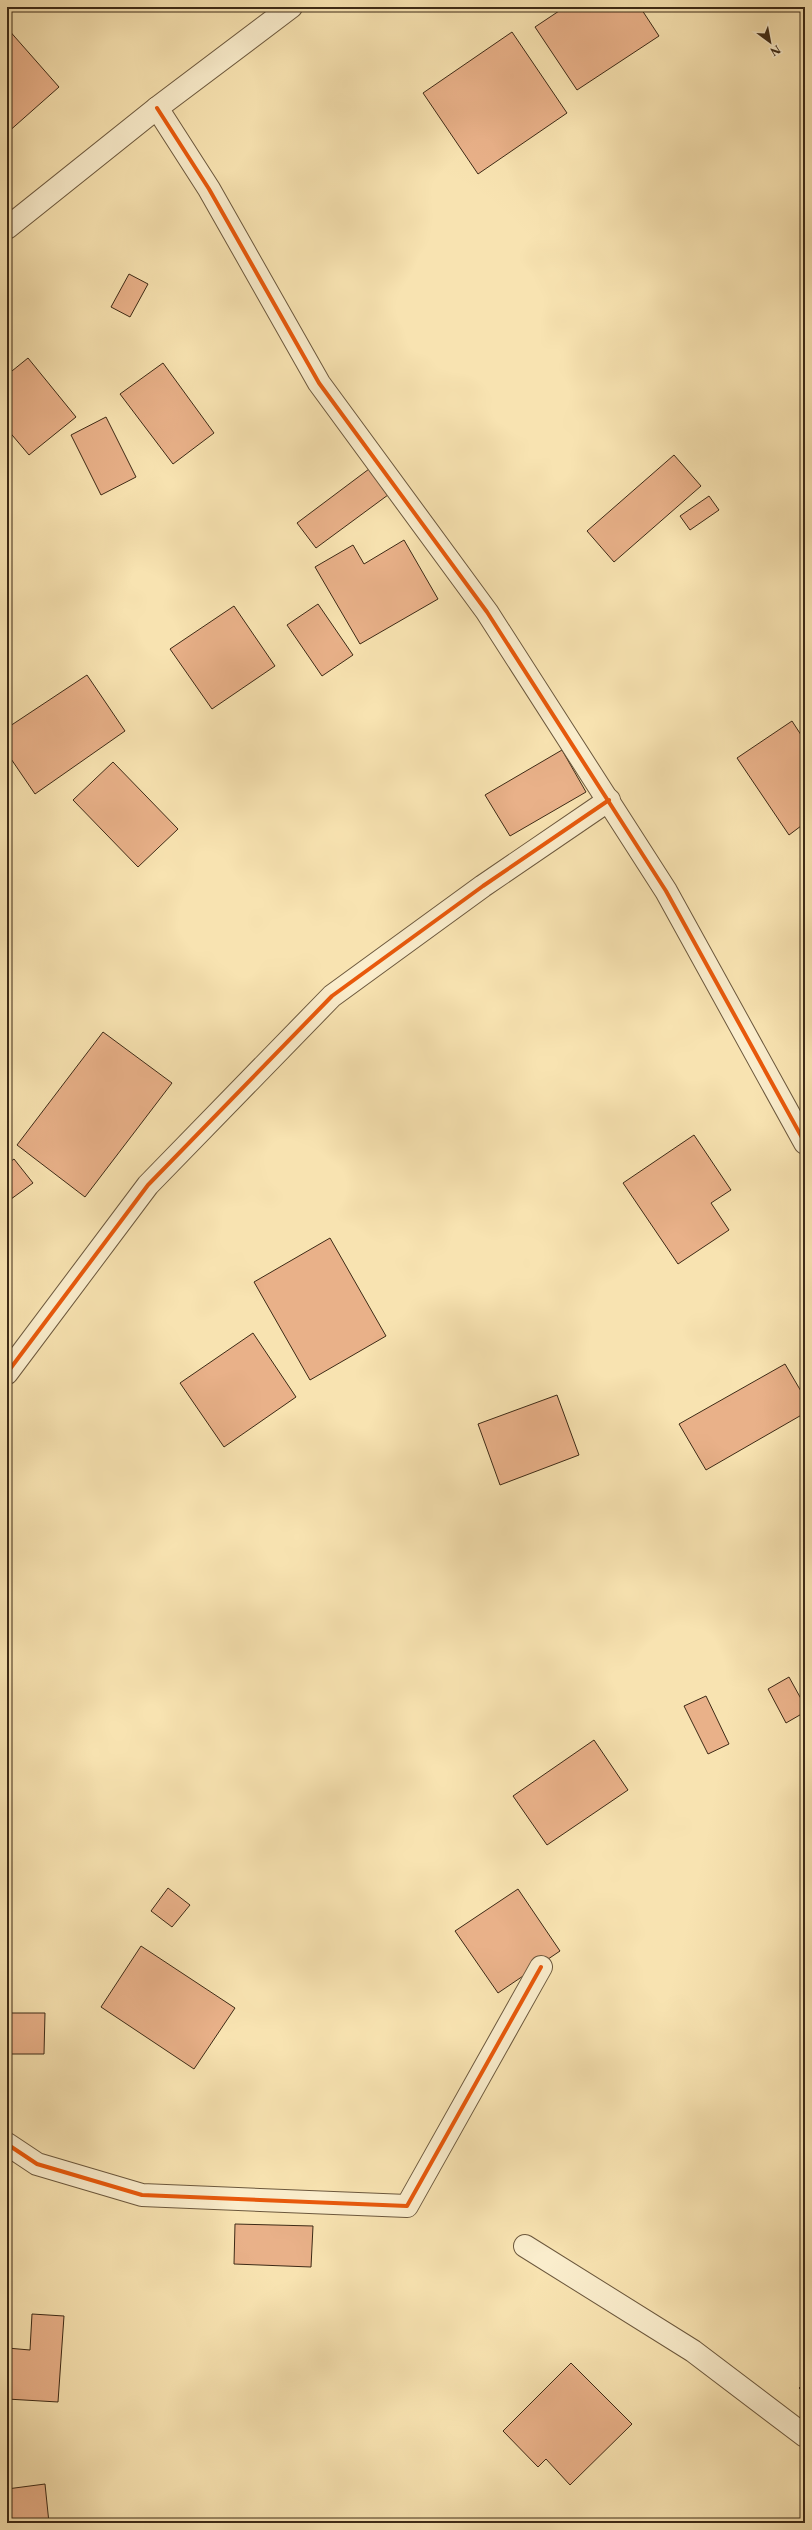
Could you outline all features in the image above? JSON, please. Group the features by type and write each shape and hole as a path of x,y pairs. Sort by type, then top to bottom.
{"street":[{"path":"7,228 157,108 291,7"},
{"path":"157,108 209,189 319,383 487,612 666,890 805,1143"},
{"path":"7,1373 148,1185 332,996 483,886 609,800"},
{"path":"7,2144 38,2164 142,2195 406,2206 541,1967"},
{"path":"525,2246 693,2351 805,2436"}],"building":[{"path":"565,7 640,7 659,36 577,90 535,27"},
{"path":"7,28 59,87 7,133"},
{"path":"512,32 567,113 478,174 423,93"},
{"path":"129,274 148,284 130,317 111,307"},
{"path":"28,358 76,417 29,455 7,429 7,375"},
{"path":"163,363 214,433 173,464 120,394"},
{"path":"106,417 136,477 101,495 71,435"},
{"path":"674,455 701,486 614,562 587,531"},
{"path":"373,466 392,492 316,548 297,523"},
{"path":"709,496 719,510 690,530 680,516"},
{"path":"404,540 438,599 360,644 315,567 353,545 364,564"},
{"path":"318,604 353,655 322,676 287,625"},
{"path":"234,606 275,666 212,709 170,649"},
{"path":"87,675 125,731 35,794 7,753 7,728"},
{"path":"792,721 805,741 805,823 789,835 737,758"},
{"path":"562,750 586,792 510,836 485,795"},
{"path":"113,762 178,829 138,867 73,800"},
{"path":"103,1032 172,1083 85,1197 17,1145"},
{"path":"694,1135 731,1190 711,1203 729,1230 678,1264 623,1183"},
{"path":"14,1159 33,1183 7,1202 7,1164"},
{"path":"330,1238 386,1336 310,1380 254,1282"},
{"path":"253,1333 296,1397 224,1447 180,1383"},
{"path":"785,1364 805,1398 805,1413 706,1470 679,1424"},
{"path":"557,1395 579,1455 500,1485 478,1424"},
{"path":"789,1677 805,1706 805,1712 786,1723 768,1689"},
{"path":"706,1696 729,1744 708,1754 684,1706"},
{"path":"594,1740 628,1790 547,1845 513,1796"},
{"path":"168,1888 190,1905 172,1927 151,1911"},
{"path":"518,1889 560,1951 498,1993 455,1931"},
{"path":"141,1946 235,2008 194,2069 101,2007"},
{"path":"7,2013 45,2013 44,2054 7,2054"},
{"path":"235,2224 313,2226 311,2267 234,2264"},
{"path":"32,2314 64,2316 58,2402 7,2399 7,2348 30,2350"},
{"path":"571,2363 632,2424 570,2485 546,2459 538,2467 503,2431"},
{"path":"805,2382 805,2394 799,2388"},
{"path":"45,2484 49,2523 7,2523 7,2489"}],"cycle path":[{"path":"157,108 209,189 319,383 487,612 666,891 805,1143"},
{"path":"7,1373 148,1185 332,996 483,886 609,800"},
{"path":"7,2144 37,2164 142,2195 407,2206 541,1967"}]}
